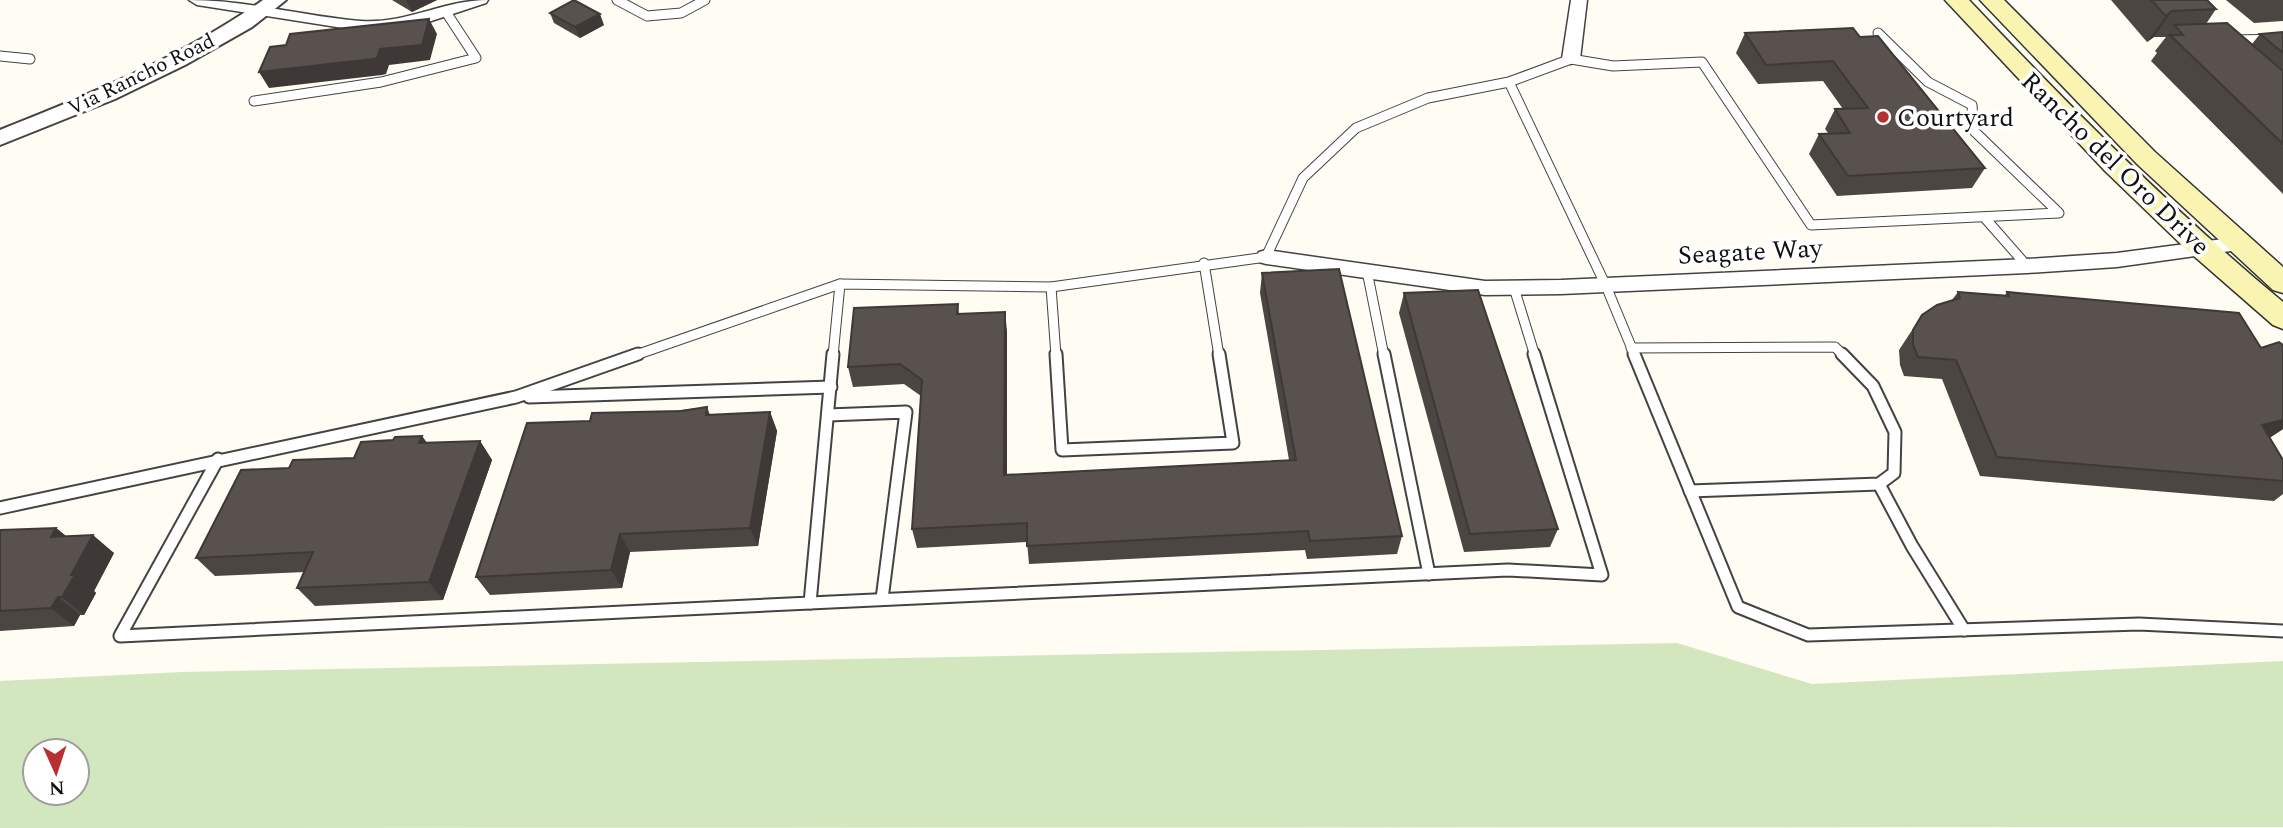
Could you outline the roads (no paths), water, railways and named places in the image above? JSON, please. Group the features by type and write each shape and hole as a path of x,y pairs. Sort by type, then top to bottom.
{"main road":[{"name":"Rancho del Oro Drive","path":"1956,0 2108,161 2283,318"},
{"name":"Rancho del Oro Drive","path":"1992,0 2146,158 2283,283"}],"street":[{"path":"197,0 271,4 362,26 407,24 480,0"},
{"path":"1571,59 1579,0"},
{"name":"Via Rancho Road","path":"0,138 102,97 175,62 271,4"},
{"name":"Seagate Way","path":"1266,257 1485,288 1514,288 2027,266 2117,260 2238,244"}],"lane":[{"path":"617,0 647,16 681,13 705,0"},
{"path":"254,100 381,82 476,58 446,12"},
{"path":"0,508 218,458 516,397 840,284 1051,287 1205,263 1266,257 1303,178 1356,128 1428,98 1509,82 1571,59 1613,66 1702,62 1811,225 2059,213 1974,131 1972,105 1928,82 1878,33"},
{"path":"2221,37 2232,40 2283,39"},
{"path":"0,56 30,59"},
{"path":"1509,82 1606,286 1738,607 1808,635 2139,624 2283,631"},
{"path":"1984,217 2027,266"},
{"path":"1051,287 1062,450 1233,443 1205,263"},
{"path":"1367,271 1429,573"},
{"path":"810,603 840,284"},
{"path":"218,458 120,636 1429,573 1508,570 1602,575 1514,288"},
{"path":"1631,348 1835,347 1872,386 1895,432 1894,473 1879,484 1690,491"},
{"path":"516,397 831,387"},
{"path":"828,415 906,412 882,599"},
{"path":"1879,484 1912,546 1964,630"}],"place":[{"name":"Courtyard","path":"1883,117"}]}
